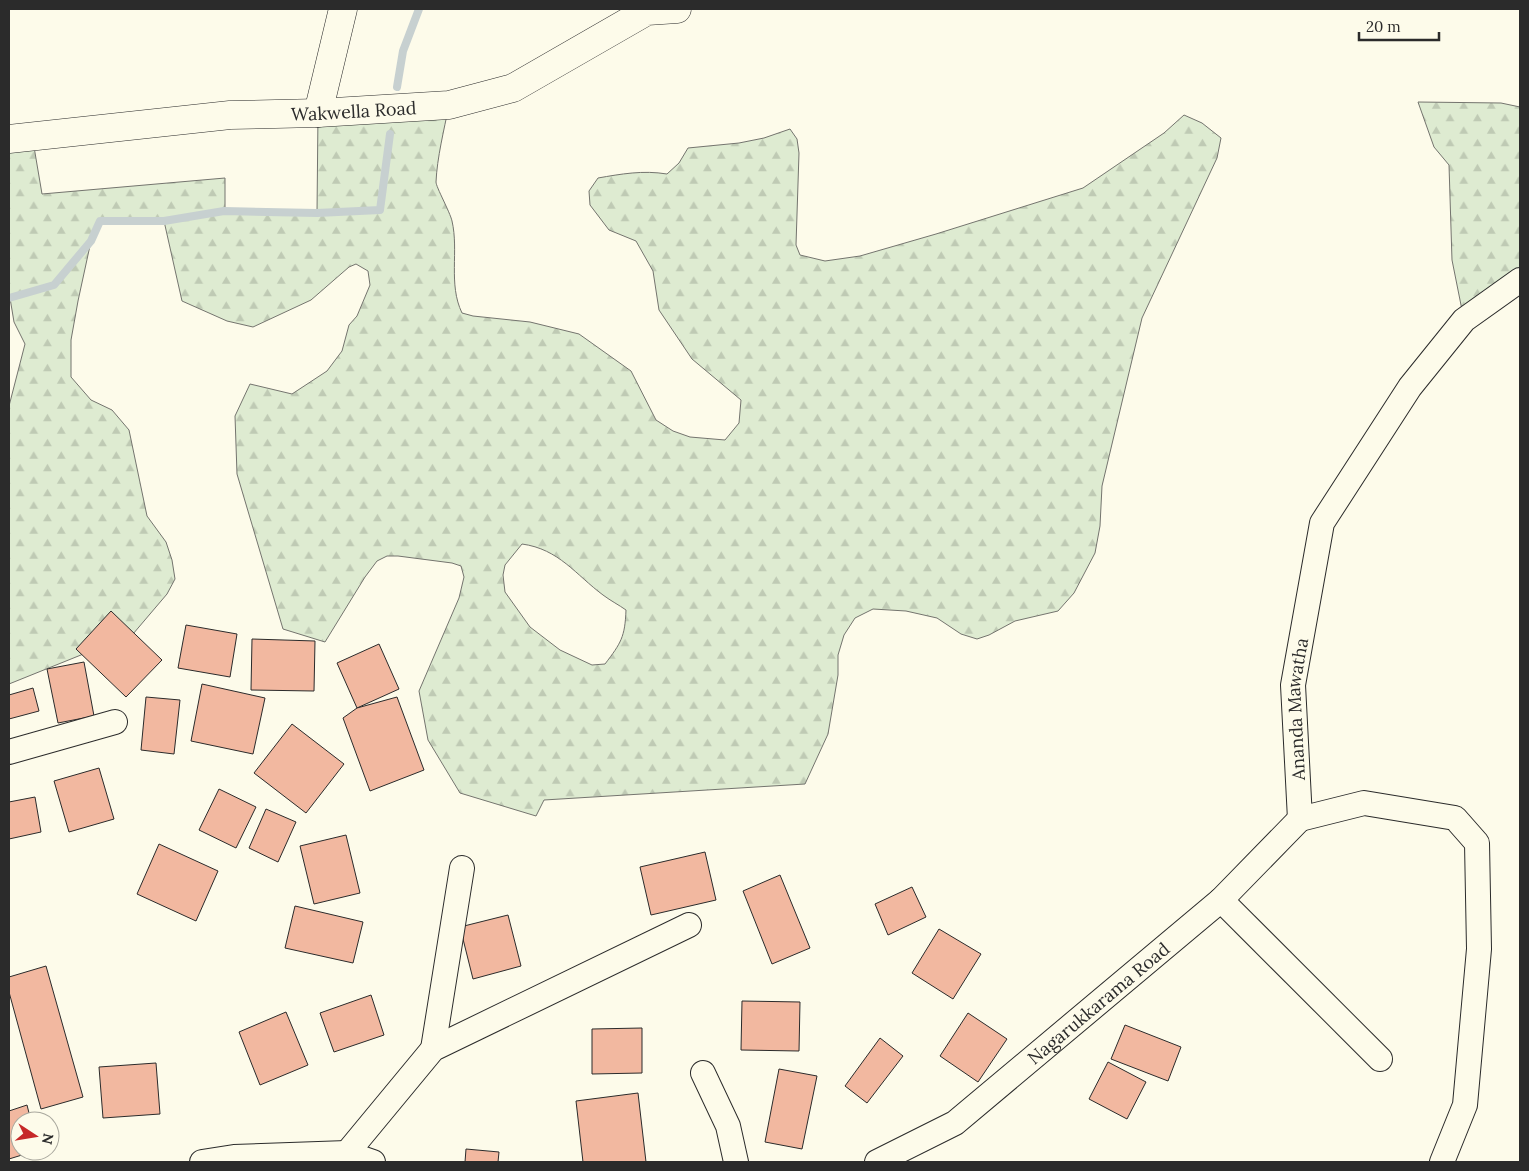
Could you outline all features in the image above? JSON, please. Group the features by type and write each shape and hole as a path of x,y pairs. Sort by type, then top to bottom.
{"main road":[{"path":"318,113 343,9"},
{"name":"Wakwella Road","path":"9,139 230,115 318,113 449,106 513,88 647,11 678,9"}],"street":[{"name":"Ananda Mawatha","path":"1300,819 1293,685 1322,523 1410,387 1464,320 1520,280"},
{"path":"9,752 115,722"},
{"path":"1300,819 1364,803 1455,818 1477,843 1479,949 1465,1105 1442,1162"},
{"name":"Nagarukkarama Road","path":"877,1162 955,1123 1221,900 1300,819"},
{"path":"433,1049 462,868"},
{"path":"1221,900 1380,1059"},
{"path":"347,1153 433,1049 689,924"},
{"path":"704,1073 728,1126 736,1162"},
{"path":"202,1162 234,1156 347,1153 373,1162"}],"green space":[{"path":"1418,102 1501,103 1520,107 1520,280 1464,320 1452,260 1449,165 1434,147"},
{"path":"449,105 439,154 436,182 452,221 455,244 456,291 462,313 473,316 530,322 579,334 631,371 656,420 673,431 690,437 725,440 739,423 741,400 692,359 659,310 653,271 636,241 609,230 590,205 589,191 598,178 641,172 667,174 679,163 688,148 739,143 764,138 790,129 797,139 799,153 796,245 800,255 825,261 860,256 1083,188 1164,133 1184,115 1202,123 1221,138 1217,158 1142,318 1102,486 1100,526 1095,553 1074,593 1058,611 1015,621 989,635 977,639 961,634 937,618 906,611 873,609 855,618 844,635 838,655 838,675 828,734 805,784 544,800 536,816 460,793 428,740 419,691 459,598 464,577 461,566 452,563 387,556 377,561 365,577 325,642 283,629 237,474 235,416 250,384 292,394 327,371 342,351 349,325 357,316 370,285 368,271 356,264 349,267 311,300 253,327 227,321 182,301 164,221 100,221 91,241 78,301 71,340 71,377 91,400 112,410 129,430 147,516 166,542 172,560 175,579 167,594 133,634 9,684 9,406 25,344 14,322 9,298 9,139 32,135 42,194 225,178 225,211 317,213 318,113","holes":["522,544 535,547 557,557 603,595 626,610 625,627 621,639 605,664 592,665 560,650 530,627 505,592 503,575 505,565"]}],"building":[{"path":"111,611 162,660 126,697 76,649"},
{"path":"186,625 237,634 230,677 178,668"},
{"path":"252,639 315,641 314,691 251,690"},
{"path":"379,644 399,689 357,708 337,663"},
{"path":"84,662 94,716 58,723 47,669"},
{"path":"202,684 265,698 253,754 191,741"},
{"path":"33,688 39,711 9,719 9,695"},
{"path":"146,697 180,700 174,754 141,750"},
{"path":"397,697 424,770 370,791 343,718 357,708"},
{"path":"292,724 344,764 306,813 254,773"},
{"path":"99,768 114,819 69,832 54,781"},
{"path":"219,789 256,807 236,848 199,830"},
{"path":"35,797 41,832 9,839 9,802"},
{"path":"266,809 296,822 278,862 249,848"},
{"path":"346,835 360,893 314,904 300,846"},
{"path":"159,844 218,871 196,921 137,894"},
{"path":"705,852 716,900 651,915 640,867"},
{"path":"780,875 810,948 772,964 743,891"},
{"path":"912,887 926,917 888,935 875,904"},
{"path":"295,906 363,922 353,963 285,948"},
{"path":"508,915 521,966 473,979 460,927"},
{"path":"939,929 981,954 953,999 912,973"},
{"path":"46,966 83,1097 41,1109 9,992 9,977"},
{"path":"371,995 384,1035 334,1052 320,1013"},
{"path":"742,1001 800,1002 799,1051 741,1050"},
{"path":"286,1012 308,1065 260,1085 239,1032"},
{"path":"968,1013 1007,1039 978,1082 940,1056"},
{"path":"1125,1025 1181,1047 1168,1081 1111,1059"},
{"path":"642,1028 642,1073 592,1074 592,1029"},
{"path":"880,1038 903,1056 867,1103 845,1086"},
{"path":"1108,1062 1146,1082 1127,1119 1089,1099"},
{"path":"156,1063 160,1114 103,1118 99,1067"},
{"path":"779,1069 817,1076 802,1149 765,1142"},
{"path":"638,1093 646,1162 583,1162 576,1101"},
{"path":"27,1105 28,1111 10,1111 9,1159 9,1111"},
{"path":"466,1149 499,1152 498,1162 465,1162"}],"waterway":[{"path":"397,87 403,51 419,9"},
{"path":"9,298 54,285 91,241 100,221 164,221 224,211 317,213 380,210 390,134"}]}
